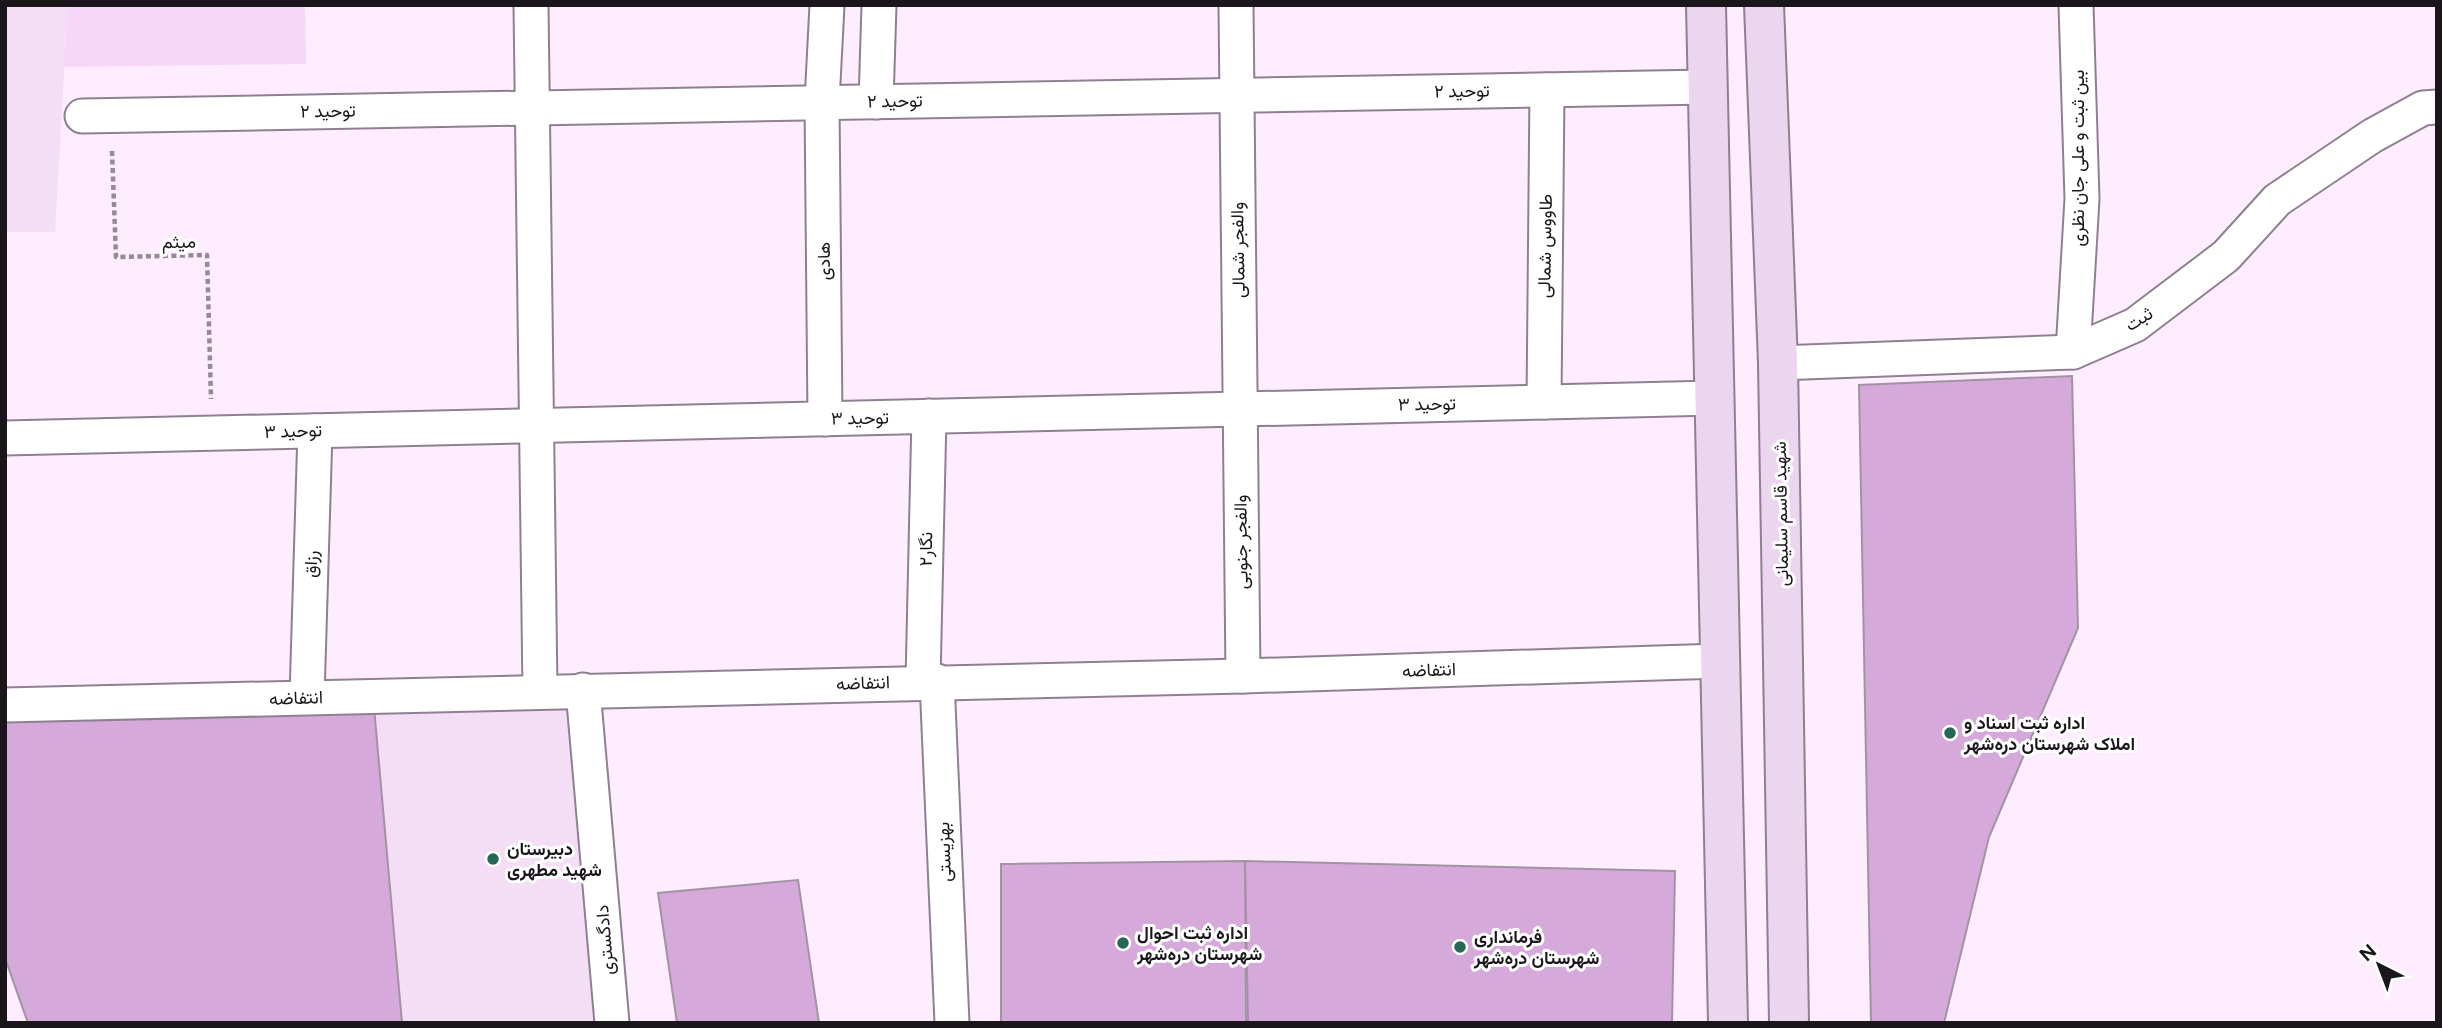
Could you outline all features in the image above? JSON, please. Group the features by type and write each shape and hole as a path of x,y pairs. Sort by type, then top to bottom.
{"main road":[{"path":"1706,5 1728,1023"},
{"name":"شهید قاسم سلیمانی","path":"1764,5 1778,363 1789,1023"}],"street":[{"path":"531,5 540,691"},
{"name":"هادی","path":"825,419 822,103 827,5"},
{"path":"876,102 880,5"},
{"name":"والفجر شمالی","path":"1236,5 1240,408"},
{"name":"بین ثبت و علی جان نظری","path":"2073,352 2082,199 2076,5"},
{"name":"توحید ۲","path":"97,116 1237,93 1707,87"},
{"name":"طاووس شمالی","path":"1544,402 1547,90"},
{"name":"ثبت","path":"1778,363 2073,352 2135,325 2226,256 2277,200 2287,193 2372,136 2423,108 2437,107"},
{"name":"توحید ۳","path":"5,438 1715,398"},
{"name":"والفجر جنوبی","path":"1240,408 1243,676"},
{"name":"نگار۲","path":"929,416 930,681"},
{"name":"رزاق","path":"307,698 315,430"},
{"name":"انتفاضه","path":"5,705 930,681 1243,676 1720,660"},
{"name":"بهزیستی","path":"930,681 952,1023"},
{"name":"دادگستری","path":"583,690 612,1023"}],"path":[{"name":"میثم","path":"97,116 116,257 207,255 212,434"}],"shaded area":[{"path":"5,5 68,5 55,232 5,232"},
{"path":"68,5 305,5 306,64 64,67"},
{"name":"دبیرستان شهید مطهری","path":"583,690 612,1023 402,1023 373,696"}],"building":[{"name":"اداره ثبت اسناد و املاک شهرستان دره‌شهر","path":"2072,376 2078,628 1989,837 1944,1023 1871,1023 1859,385"},
{"path":"373,696 402,1023 28,1023 5,958 5,705"},
{"name":"فرمانداری شهرستان دره‌شهر","path":"1245,861 1675,871 1672,1023 1248,1023"},
{"name":"اداره ثبت احوال شهرستان دره‌شهر","path":"1245,861 1246,1023 1001,1023 1001,864"},
{"path":"798,880 819,1023 677,1023 658,893"}],"place":[{"name":"اداره ثبت اسناد و املاک شهرستان دره‌شهر","path":"1950,733"},
{"name":"دبیرستان شهید مطهری","path":"493,859"},
{"name":"اداره ثبت احوال شهرستان دره‌شهر","path":"1123,943"},
{"name":"فرمانداری شهرستان دره‌شهر","path":"1460,947"}]}
